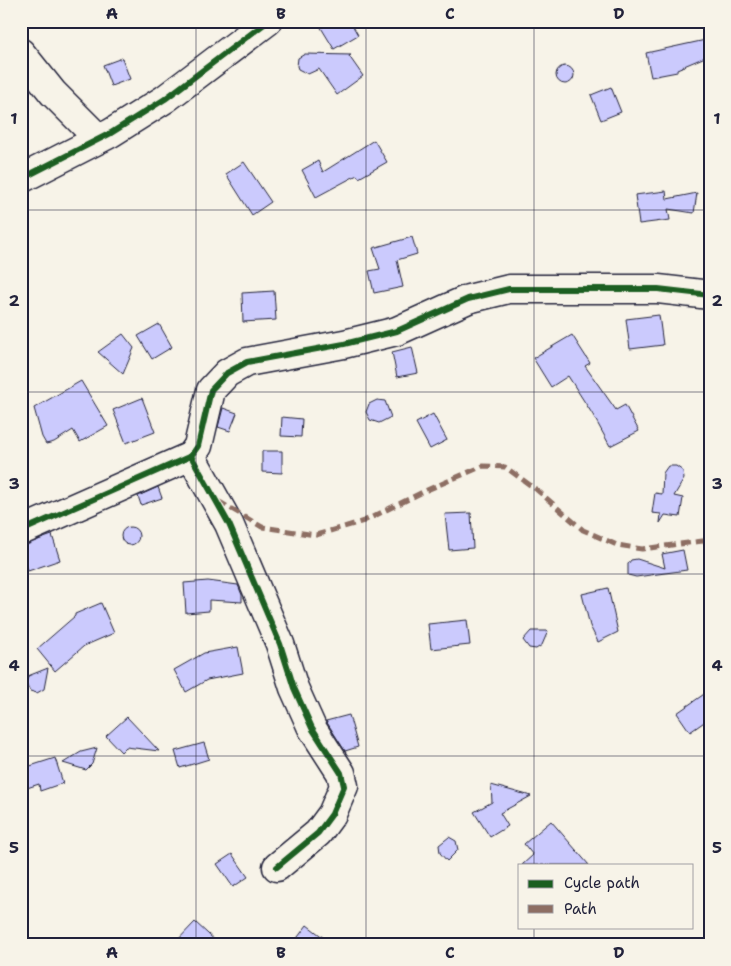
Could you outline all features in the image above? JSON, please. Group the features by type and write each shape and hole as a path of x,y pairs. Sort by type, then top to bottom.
{"street":[{"path":"21,180 99,139 165,99 268,21"},
{"path":"21,53 54,93 99,139"},
{"path":"21,531 191,456 198,446 211,390 227,373 247,362 344,344 397,330 468,299 509,289 658,289 710,295"},
{"path":"191,456 233,532 280,644 294,688 312,728 341,772 344,786 332,814 318,833 277,867"}],"building":[{"path":"317,21 350,21 358,35 334,49"},
{"path":"710,39 710,55 677,69 677,72 651,77 646,53"},
{"path":"305,54 351,55 349,56 363,76 337,95 319,69 308,74 298,69 298,58"},
{"path":"122,58 130,79 111,86 103,65"},
{"path":"565,66 573,71 574,75 569,83 565,84 557,79 556,75 561,67"},
{"path":"611,87 621,112 601,120 591,95"},
{"path":"374,140 387,162 359,178 357,175 316,197 302,170 318,161 323,172"},
{"path":"244,162 271,202 252,215 226,174"},
{"path":"666,191 667,199 697,193 694,213 668,209 670,220 639,224 635,195"},
{"path":"412,237 417,254 397,260 403,287 374,293 369,271 380,269 373,248"},
{"path":"274,291 276,320 243,322 242,293"},
{"path":"659,315 663,345 630,349 626,319"},
{"path":"159,324 172,347 152,359 138,336"},
{"path":"123,334 134,348 123,374 98,352"},
{"path":"572,335 590,363 585,366 616,410 625,405 639,431 610,446 568,376 551,387 533,358"},
{"path":"412,347 418,373 397,377 392,352"},
{"path":"81,381 108,426 80,442 73,430 54,442 46,444 42,437 34,408"},
{"path":"142,398 155,432 126,443 113,410"},
{"path":"377,400 385,401 391,417 379,423 370,420 366,412 369,404"},
{"path":"223,408 237,413 230,431 218,427"},
{"path":"433,414 447,440 430,449 416,423"},
{"path":"282,417 302,419 301,437 281,436"},
{"path":"262,451 282,451 282,473 262,472"},
{"path":"668,466 676,466 683,471 684,479 674,496 683,498 680,517 665,515 660,523 661,514 652,513 655,493 662,494 663,473"},
{"path":"158,487 162,498 141,505 138,496"},
{"path":"471,513 473,548 449,550 445,514"},
{"path":"126,527 134,527 139,532 137,543 126,545 121,540 121,532"},
{"path":"52,535 60,560 28,571 21,546"},
{"path":"683,550 687,570 636,577 628,575 628,564 631,560 637,559 665,568 662,554"},
{"path":"208,581 238,585 242,595 242,602 209,600 209,611 186,613 184,583"},
{"path":"608,588 618,632 598,642 590,626 582,594"},
{"path":"101,603 114,633 84,646 55,671 37,649 75,614"},
{"path":"467,620 470,645 431,649 428,624"},
{"path":"531,631 548,631 542,645 536,649 529,648 523,640"},
{"path":"238,647 243,673 207,680 186,692 174,670 204,653"},
{"path":"48,668 44,689 37,693 30,691 26,683 28,676"},
{"path":"710,690 710,718 690,732 677,713"},
{"path":"349,715 358,747 345,751 326,721"},
{"path":"127,717 159,751 126,747 121,752 106,736"},
{"path":"204,743 209,759 180,768 175,751"},
{"path":"97,748 92,764 86,770 63,763 81,752"},
{"path":"55,758 63,783 40,791 39,784 21,790 21,769"},
{"path":"491,785 531,796 500,813 508,826 490,837 474,812 492,802"},
{"path":"551,821 588,864 523,864 533,855 524,844"},
{"path":"449,837 456,841 458,850 447,861 440,853 439,845"},
{"path":"232,854 248,877 233,887 217,864"},
{"path":"195,922 220,945 173,945"},
{"path":"307,925 333,945 292,945"}],"marked path":[{"path":"218,501 262,527 316,535 364,521 427,490 483,466 505,467 537,490 583,530 617,545 642,549 710,540"}],"cycle path":[{"path":"21,179 111,133 165,99 268,21"},
{"path":"21,531 191,456 198,446 211,390 227,373 247,362 344,344 397,331 468,299 509,289 658,289 710,295"},
{"path":"191,456 229,524 280,644 294,688 312,728 341,773 344,786 332,814 318,833 277,867"}]}
